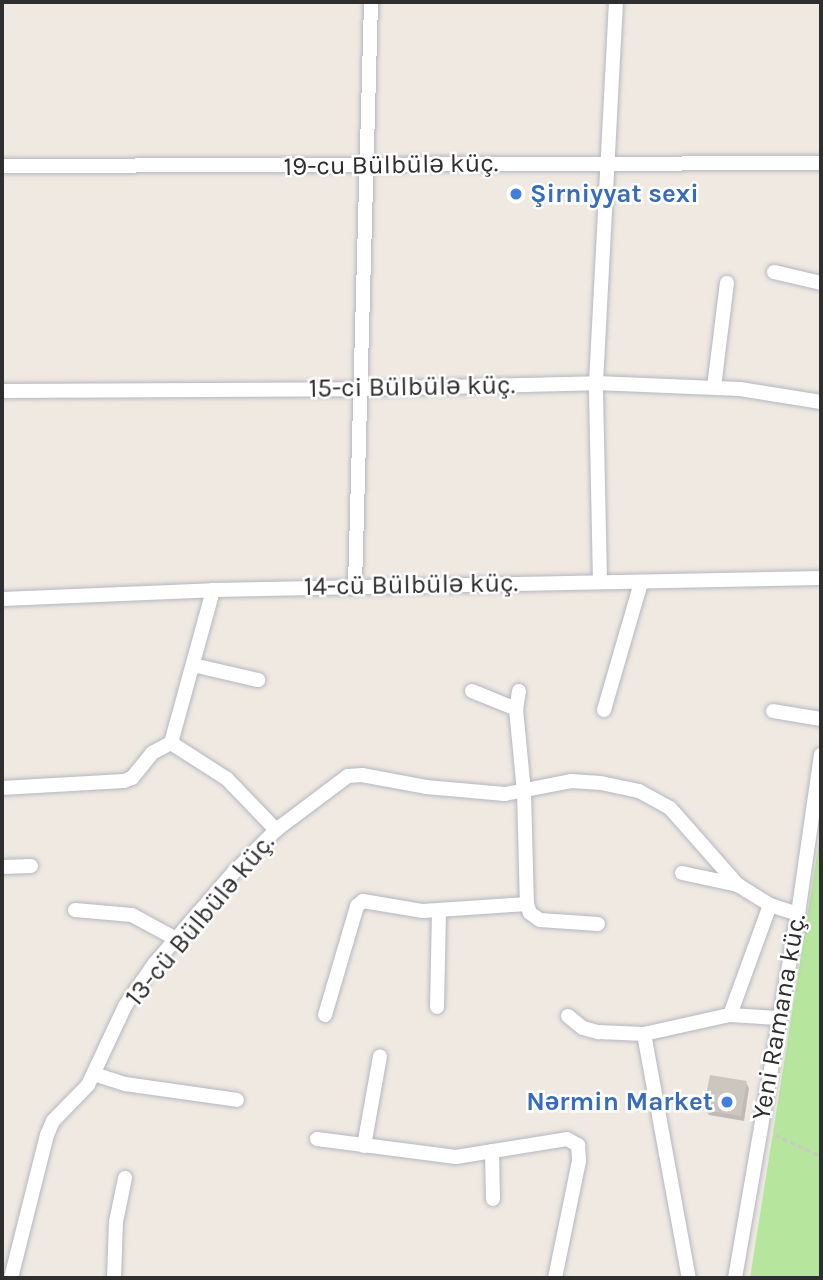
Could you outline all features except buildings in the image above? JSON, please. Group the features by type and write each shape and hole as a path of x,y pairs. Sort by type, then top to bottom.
{"street":[{"path":"355,586 358,389 371,2"},
{"path":"600,582 596,383 616,2"},
{"name":"19-cu Bülbülə küç.","path":"2,166 821,163"},
{"path":"774,272 821,283"},
{"path":"714,387 727,282"},
{"name":"15-ci Bülbülə küç.","path":"2,391 358,389 596,383 714,387 821,402"},
{"name":"14-cü Bülbülə küç.","path":"2,599 355,586 821,578"},
{"path":"604,710 641,583"},
{"path":"2,788 124,781 132,778 152,753 171,743 213,590"},
{"path":"193,665 258,680"},
{"path":"472,691 516,709"},
{"path":"519,691 516,709 524,792 527,904 530,913 540,920 598,924"},
{"path":"773,711 821,719"},
{"path":"171,743 227,779 276,830"},
{"name":"Yeni Ramana küç.","path":"735,1278 759,1127 798,915 821,755"},
{"name":"13-cü Bülbülə küç.","path":"11,1278 47,1135 53,1121 80,1096 94,1074 125,1006 176,939 233,873 276,830 348,776 362,775 426,787 505,794 571,781 601,783 639,791 670,808 738,885 770,905 798,915"},
{"path":"2,867 30,866"},
{"path":"682,873 738,885"},
{"path":"325,1015 357,906 371,900 439,911 527,904"},
{"path":"730,1015 770,905"},
{"path":"75,910 132,915 176,939"},
{"path":"437,1007 439,911"},
{"path":"568,1016 583,1028 598,1032 644,1034 730,1015 778,1018"},
{"path":"644,1034 689,1278"},
{"path":"364,1146 380,1056"},
{"path":"94,1074 125,1084 237,1100"},
{"path":"317,1139 441,1157 567,1139 578,1146 579,1161 555,1278"},
{"path":"492,1151 493,1199"},
{"path":"114,1278 116,1222 125,1178"}],"path":[{"path":"759,1127 821,1156"}],"green space":[{"path":"821,829 821,1278 750,1278"}],"place":[{"name":"Şirniyyat sexi","path":"516,194"},
{"name":"Nərmin Market","path":"727,1102"}]}
